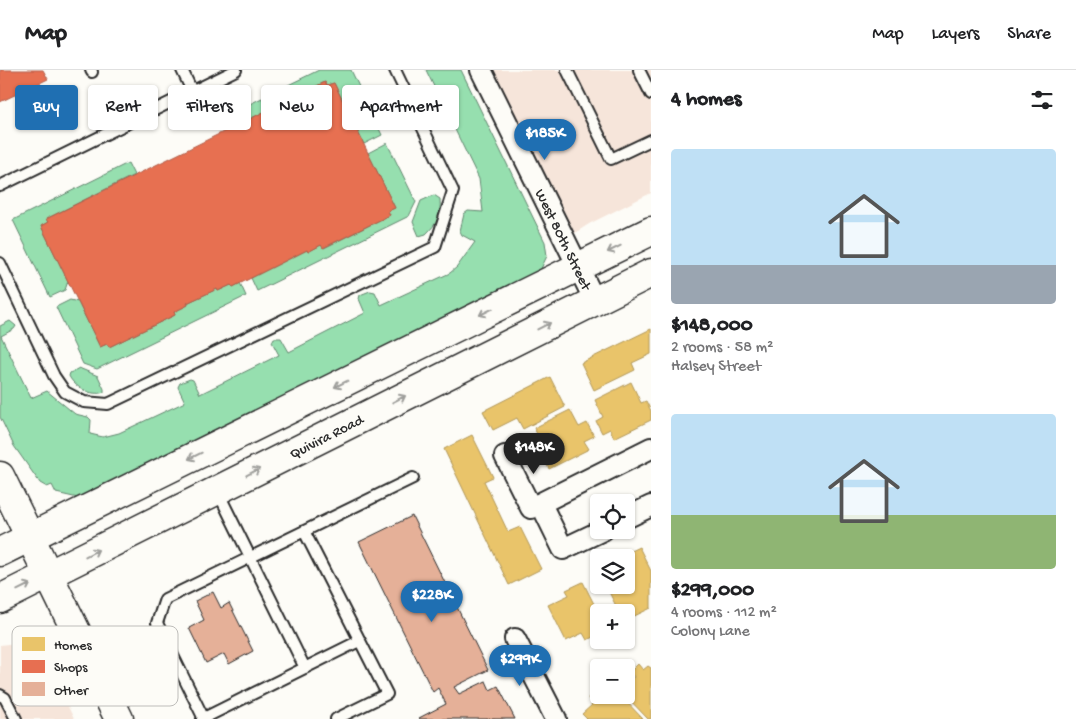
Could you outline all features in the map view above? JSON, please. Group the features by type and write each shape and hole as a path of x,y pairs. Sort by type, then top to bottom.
{"main road":[{"path":"0,552 651,231"},
{"name":"Quivira Road","path":"0,598 651,273"},
{"path":"0,476 74,626"},
{"path":"113,706 119,719"}],"street":[{"name":"West 80th Street","path":"481,70 595,301"},
{"path":"536,506 651,448"},
{"path":"505,456 563,549 590,536"},
{"path":"635,514 651,506"},
{"path":"515,639 556,719"}],"lane":[{"path":"182,70 189,85"},
{"path":"205,85 236,70"},
{"path":"0,263 54,376 65,392 84,402 108,404 435,247 452,191 395,70"},
{"path":"567,70 611,159 651,140"},
{"path":"641,71 651,94"},
{"path":"0,186 168,103"},
{"path":"158,626 156,623 165,599 413,478"},
{"path":"217,490 305,668"},
{"path":"304,531 386,694 336,719"},
{"path":"178,667 204,719 360,641"},
{"path":"0,696 5,698 16,719"}],"shaded area":[{"path":"469,70 651,70 651,193 589,224 564,240"},
{"path":"12,644 12,706 68,706 74,719 0,719 0,645"}],"green space":[{"path":"319,70 351,70 358,85 342,85 342,99 334,83 327,85 325,82 319,85 288,85"},
{"path":"426,70 461,70 545,242 547,256 538,275 78,498 56,493 52,485 47,487 40,483 14,446 0,417 0,326 10,321 16,326 1,336 31,398 47,391 75,414 88,417 91,420 90,434 103,437 119,433 185,402 178,387 180,383 190,379 193,380 200,394 279,355 272,342 274,338 281,338 289,352 365,313 359,299 360,295 370,291 375,292 381,305 450,273 457,267 475,242 462,235 460,231 464,214 468,211 483,212 479,179 455,130 459,130 459,85 433,85"},
{"path":"261,98 261,113 251,118 251,103"},
{"path":"357,130 380,130 382,135 364,144"},
{"path":"387,143 416,202 409,216 257,291 251,278 307,250 308,252 321,245 324,248 390,215 388,211 395,208 368,153"},
{"path":"128,163 134,175 46,219 48,222 41,226 68,281 65,290 50,297 13,220"},
{"path":"434,195 440,199 438,219 426,234 419,236 413,222 421,201"},
{"path":"240,283 246,296 97,369 83,364 56,307 70,300 78,302 100,347 107,344 109,347 175,315 174,312 188,305 187,303 217,289 218,291"},
{"path":"79,368 98,376 104,392 89,392 75,384 69,376 70,373"}],"building: Homes":[{"path":"651,329 651,354 632,363 635,370 594,390 581,363"},
{"path":"550,377 565,407 523,429 517,418 493,430 483,411"},
{"path":"631,382 641,403 646,401 651,411 651,420 614,438 610,429 602,433 596,421 603,417 595,400"},
{"path":"570,410 579,427 587,423 594,436 584,441 589,449 549,469 541,452 545,450 534,428"},
{"path":"472,435 493,477 484,481 508,532 520,527 541,569 509,585 444,449"},
{"path":"639,547 651,571 651,608 635,616 635,604 615,604 610,594 635,594 635,549"},
{"path":"583,582 594,604 590,604 590,638 587,640 583,633 566,641 548,605 569,595 566,590"},
{"path":"638,664 643,670 648,666 651,668 651,719 648,719 634,704 635,667"},
{"path":"593,704 629,704 643,719 587,719 582,714"}],"building: Shops":[{"path":"0,70 43,70 48,79 35,85 15,85 15,95 0,102"},
{"path":"334,83 342,99 342,130 357,130 395,208 388,211 390,215 323,248 321,245 308,252 307,250 233,287 231,285 218,291 217,289 187,303 188,305 174,312 175,315 109,347 107,344 100,347 41,226 48,222 46,219 227,130 251,130 251,118 261,113 261,130 332,130 332,85 327,85"}],"building: Other":[{"path":"412,516 488,670 454,687 459,694 486,681 490,690 498,686 515,719 419,718 446,704 438,688 433,692 359,542"},
{"path":"213,592 221,608 229,603 253,651 229,664 224,654 206,663 189,628 204,620 195,601"}]}
